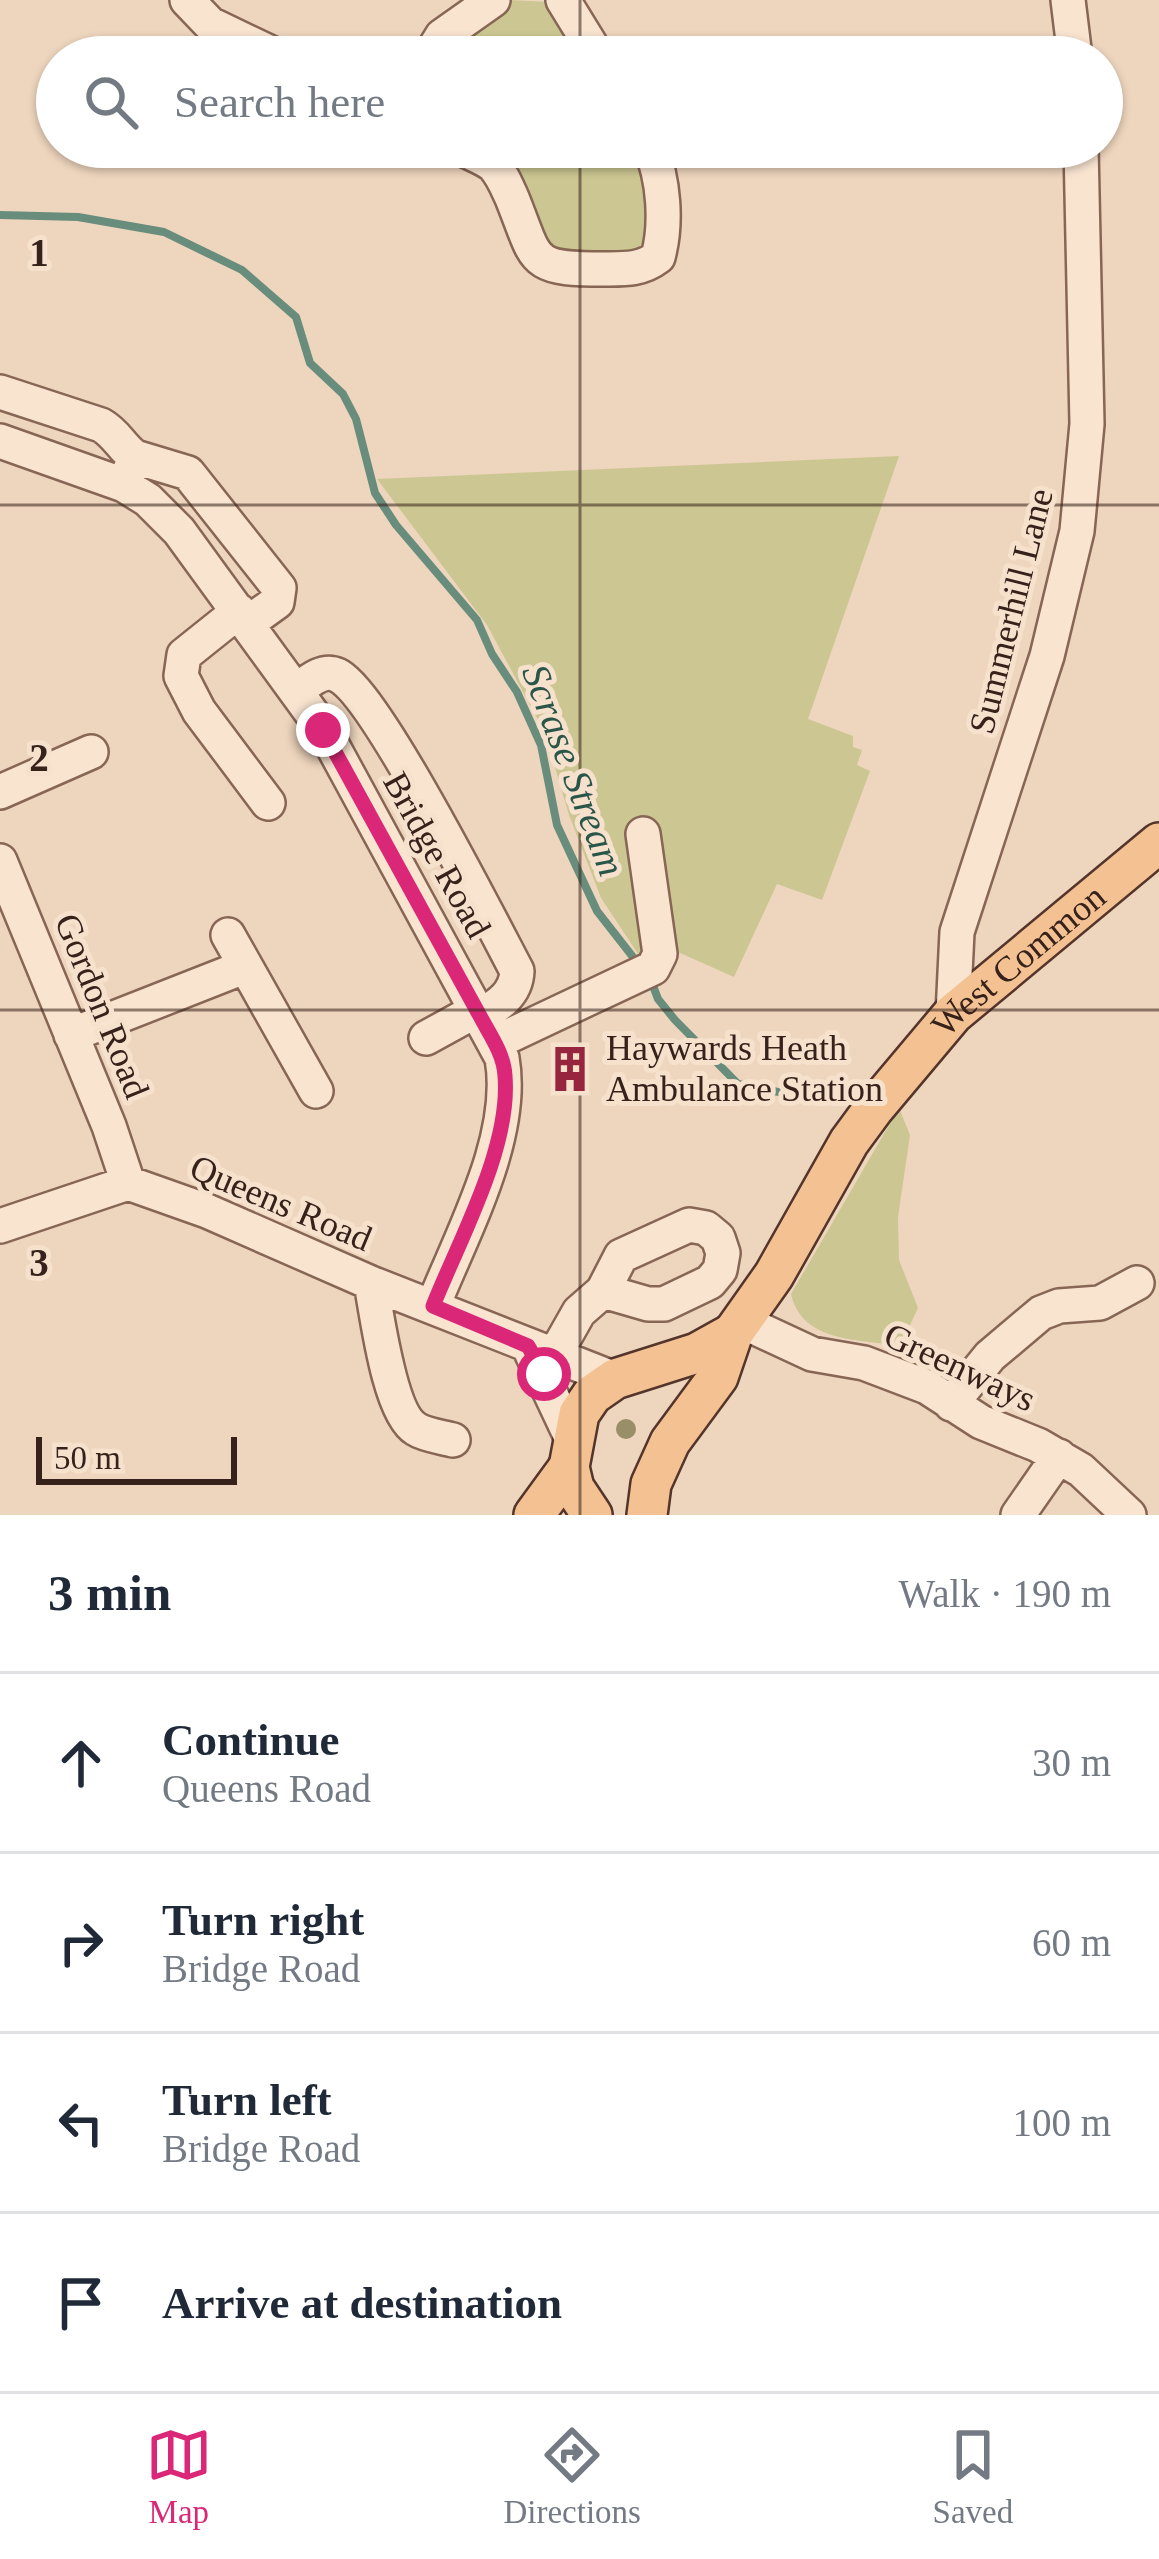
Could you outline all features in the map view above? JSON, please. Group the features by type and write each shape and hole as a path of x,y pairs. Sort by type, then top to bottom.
{"main road":[{"name":"West Common","path":"600,1493 670,1442 718,1377 737,1327 774,1275 850,1142 910,1062 952,1015 1159,843"},
{"path":"535,1515 600,1493 579,1414 592,1395 622,1378 698,1353 737,1327"},
{"path":"622,1378 652,1384 663,1394 669,1407 670,1442"}],"street":[{"path":"187,0 210,24 235,36"},
{"path":"442,36 493,0"},
{"path":"562,0 585,36"},
{"path":"1068,0 1072,36"},
{"path":"494,168 503,178 530,249 542,262 559,269 631,269 658,257 663,220 657,168"},
{"name":"Summerhill Lane","path":"952,1015 957,932 1047,656 1078,530 1088,424 1082,168"},
{"path":"0,392 115,433 130,471 188,473 279,588 278,602 243,617 184,655 181,676 268,803"},
{"name":"Bridge Road","path":"0,441 130,471 148,500 179,530 323,730 484,1023 506,1077 497,1142 433,1306"},
{"path":"296,691 322,673 337,675 360,697 412,778 517,971 516,984 484,1023"},
{"path":"0,792 91,752"},
{"path":"426,1038 653,968 660,954 643,834"},
{"name":"Gordon Road","path":"0,861 128,1183"},
{"path":"228,934 316,1091"},
{"path":"71,1035 244,967"},
{"path":"0,1226 128,1183"},
{"name":"Queens Road","path":"128,1183 207,1210 542,1358 622,1378"},
{"path":"371,1283 403,1415 415,1429 453,1440"},
{"path":"951,1404 990,1356 1041,1313 1059,1306 1100,1303 1137,1283"},
{"path":"600,1493 542,1358 579,1312 603,1292"},
{"name":"Greenways","path":"737,1327 812,1354 900,1374 1059,1456 1129,1515"},
{"path":"1018,1515 1059,1456"}],"shaded area":[{"path":"510,0 549,2 572,36 458,36"},
{"path":"500,168 644,168 656,230 640,255 550,257"},
{"path":"899,456 808,719 853,736 853,747 862,750 857,765 870,771 822,900 777,884 734,977 671,949 658,984 601,898 569,815 545,733 487,625 377,479"},
{"path":"899,1108 910,1135 898,1217 899,1260 918,1308 900,1346 820,1330 797,1310 791,1294"}],"waterway":[{"name":"Scrase Stream","path":"0,215 78,217 164,232 242,270 296,317 310,363 343,394 356,419 375,493 396,525 477,620 517,692 541,745 557,825 597,911 640,966"},
{"name":"Scrase Stream","path":"652,983 675,1020 738,1084 809,1098 851,1097"}],"place":[{"name":"Haywards Heath Ambulance Station","path":"570,1069"}],"route":[{"path":"323,730 480,1016 502,1058 506,1077 497,1142 433,1306 528,1346 544,1374"}]}
